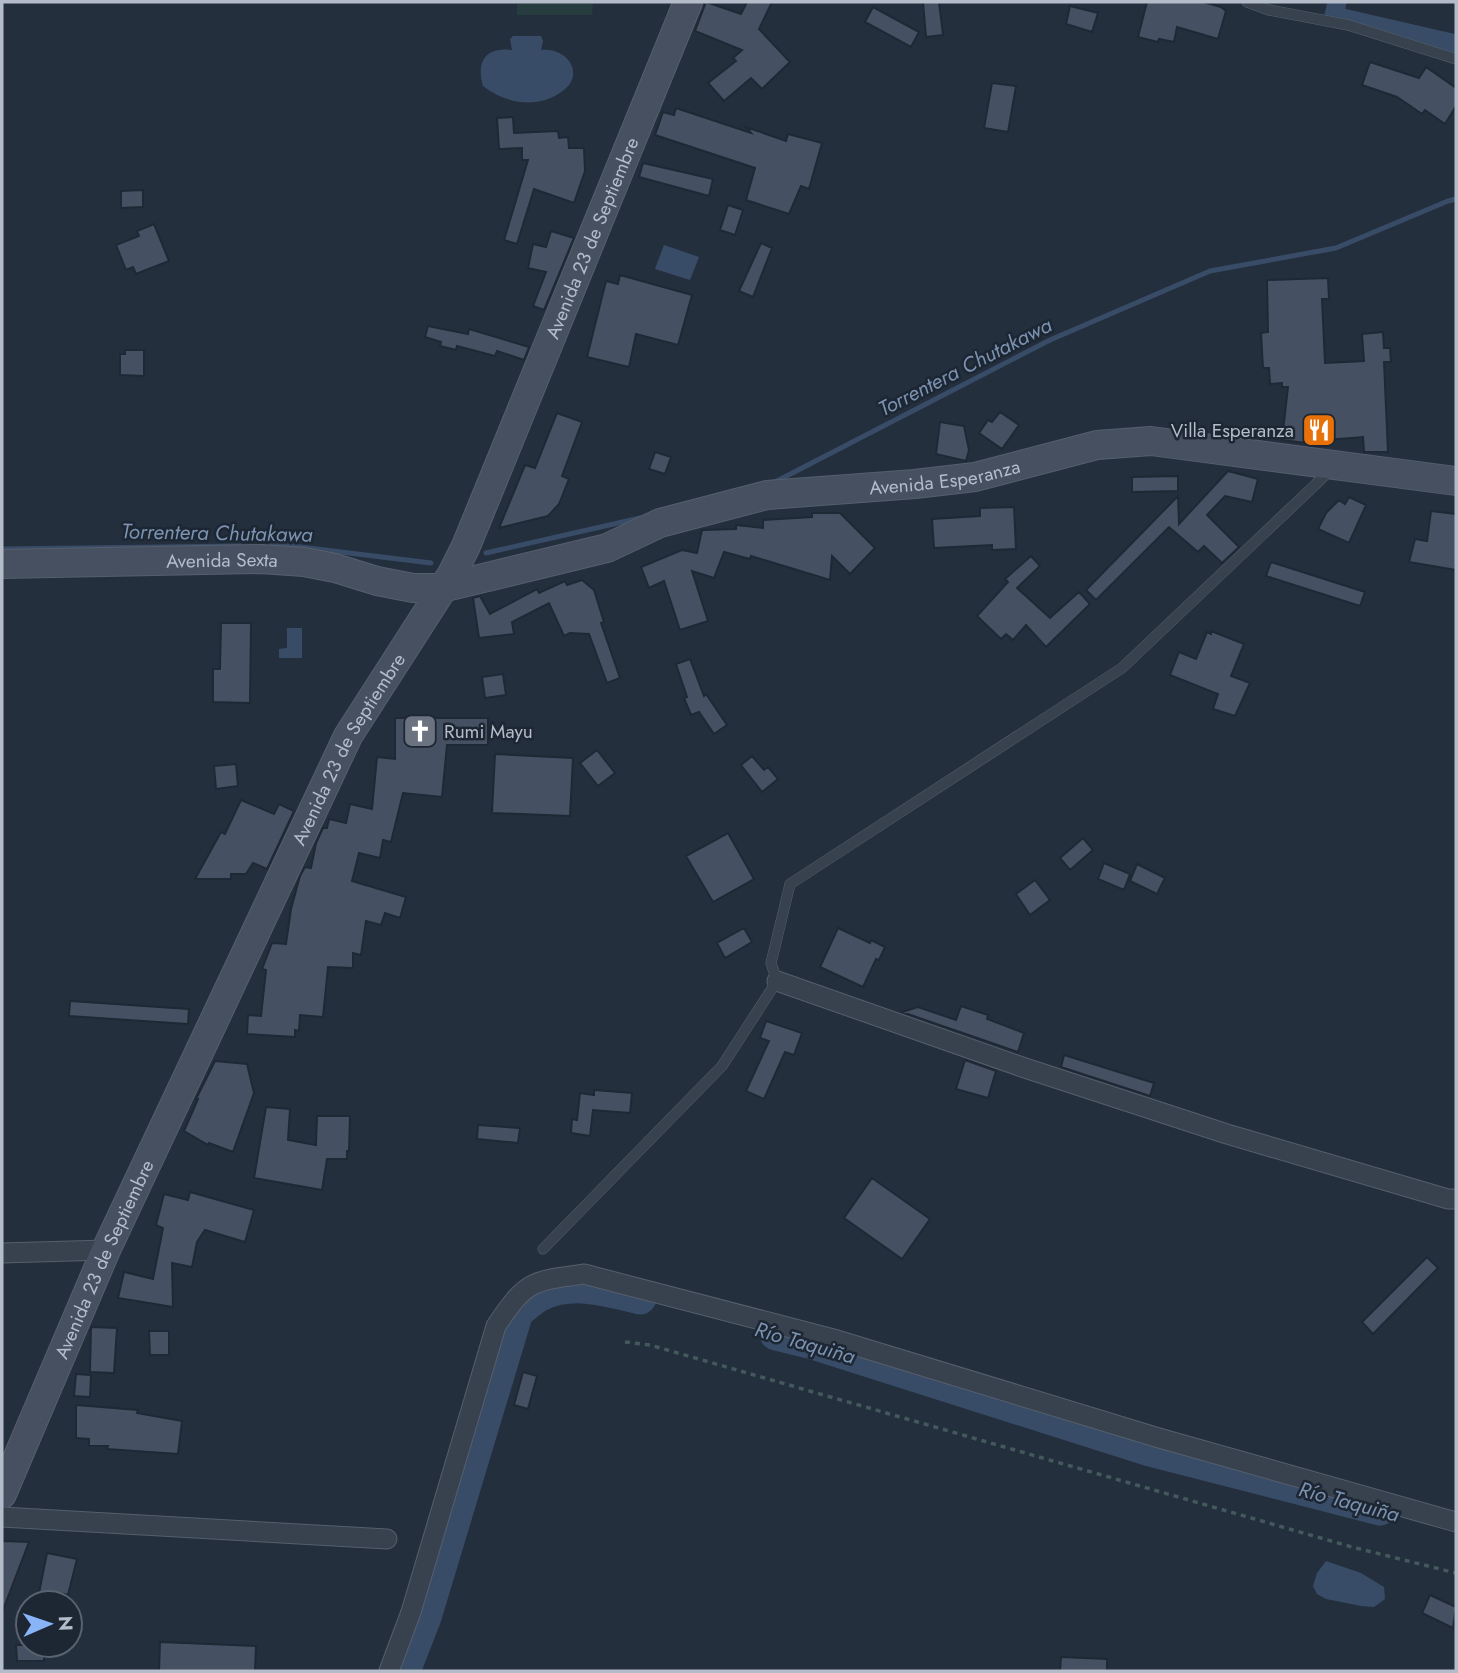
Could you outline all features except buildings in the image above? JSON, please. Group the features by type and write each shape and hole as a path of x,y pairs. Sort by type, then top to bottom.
{"main road":[{"name":"Avenida 23 de Septiembre","path":"3,1486 106,1250 348,736 447,581 466,546 688,2"},
{"name":"Avenida Esperanza","path":"447,581 607,548 660,523 767,495 975,477 1097,445 1151,441 1456,481"},
{"name":"Avenida Sexta","path":"2,564 261,559 304,562 413,588 447,581"}],"street":[{"path":"778,981 1025,1069 1227,1134 1448,1199 1456,1199"},
{"path":"2,1253 106,1250"},
{"path":"389,1671 411,1612 496,1326 517,1295 528,1285 542,1279 584,1273 784,1326 1159,1438 1456,1522"},
{"path":"2,1517 387,1539"}],"lane":[{"path":"1247,2 1348,25 1456,59"},
{"path":"543,1249 722,1066 778,981 771,963 790,884 1122,668 1315,485 1324,476 1328,464"}],"path":[{"path":"625,1342 650,1345 1352,1547 1456,1573"}],"green space":[{"path":"517,2 593,2 592,15 517,15"}],"water":[{"path":"513,36 541,36 541,50 559,53 570,62 573,76 564,90 544,100 523,102 502,97 483,86 481,69 485,57 496,51 512,50 510,39"},
{"path":"664,245 699,257 690,280 655,269"},
{"path":"287,628 302,628 302,658 279,658 279,649 287,648"},
{"path":"1326,1561 1361,1573 1384,1587 1385,1599 1374,1607 1326,1599 1317,1594 1313,1586 1317,1573"}],"waterway":[{"path":"1337,2 1334,16 1456,44"},
{"name":"Torrentera Chutakawa","path":"775,482 1050,340 1210,271 1336,248 1456,199"},
{"name":"Torrentera Chutakawa","path":"486,553 640,518"},
{"name":"Torrentera Chutakawa","path":"2,549 240,546"},
{"name":"Torrentera Chutakawa","path":"271,546 292,546 431,563"},
{"name":"Río Taquiña","path":"404,1671 425,1617 517,1312 540,1295 565,1288 590,1288 640,1298"},
{"name":"Río Taquiña","path":"776,1334 813,1343 1150,1450 1380,1509"}],"place":[{"name":"Villa Esperanza","path":"1319,430"},
{"name":"Rumi Mayu","path":"420,731"}]}
